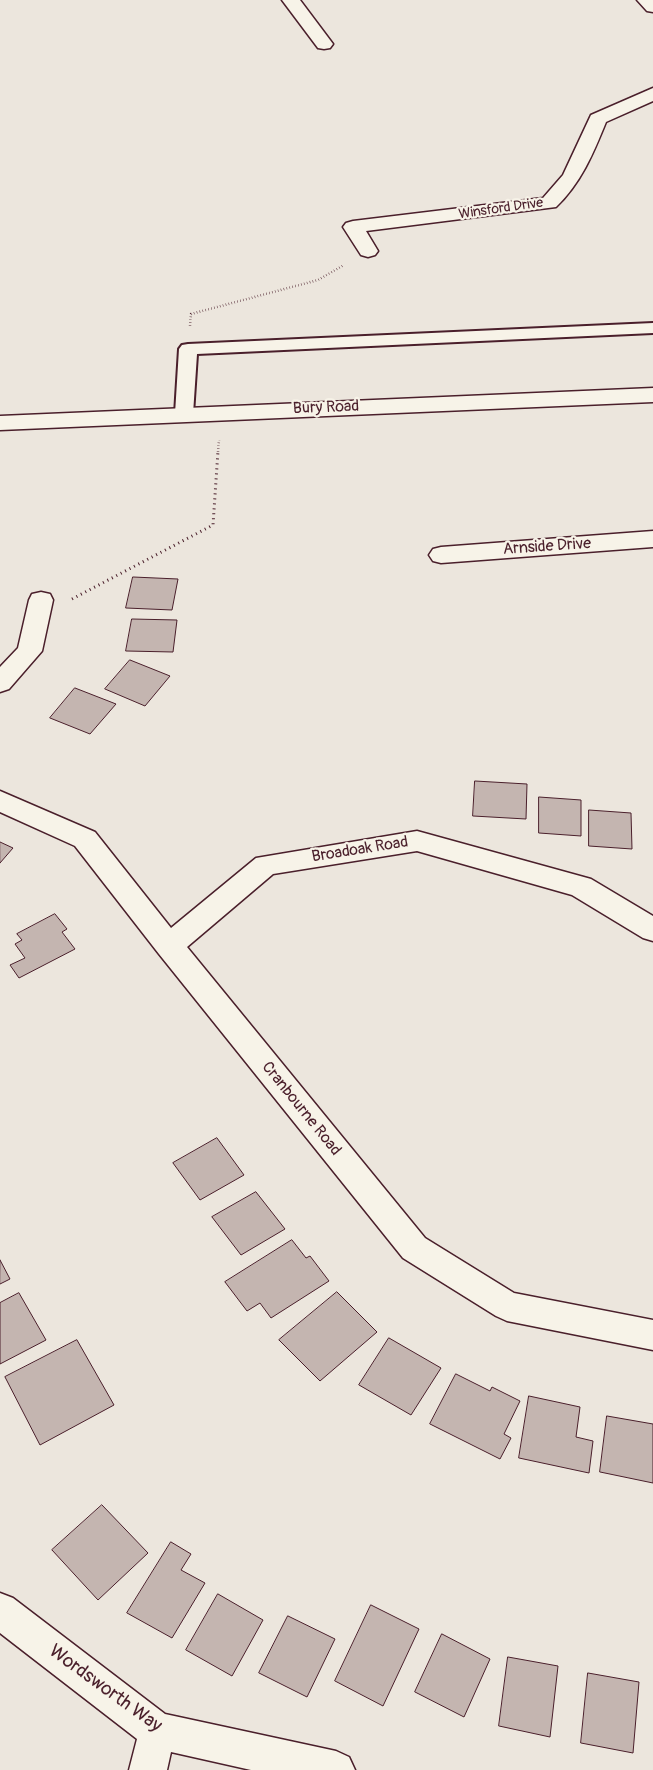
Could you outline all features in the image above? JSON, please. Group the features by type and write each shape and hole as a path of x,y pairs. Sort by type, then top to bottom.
{"street":[{"path":"291,0 324,44"},
{"path":"646,0 653,7"},
{"name":"Winsford Drive","path":"368,251 353,227 549,203 562,192 576,171 598,118 653,94"},
{"name":"Bury Road","path":"0,423 221,412 653,395"},
{"name":"Arnside Drive","path":"441,555 653,539"},
{"path":"0,683 30,651 39,609"},
{"name":"Cranbourne Road","path":"0,801 85,839 168,946 414,1248 507,1306 653,1335"},
{"name":"Broadoak Road","path":"168,946 266,865 417,841 581,887 653,930"},
{"name":"Wordsworth Way","path":"0,1612 157,1731 336,1770"},
{"path":"148,1770 157,1731"}],"lane":[{"path":"184,414 188,349 653,328"}],"path":[{"path":"188,349 191,314 318,280 368,251"},
{"path":"39,609 213,525 221,412"}],"building":[{"path":"133,577 178,579 172,610 126,608"},
{"path":"132,619 177,620 173,652 126,651"},
{"path":"130,660 170,676 145,706 105,689"},
{"path":"75,688 116,704 90,734 50,718"},
{"path":"475,781 527,784 526,819 473,816"},
{"path":"539,797 581,800 581,836 539,833"},
{"path":"589,810 631,813 632,849 589,846"},
{"path":"0,842 13,848 0,863"},
{"path":"55,914 67,929 62,932 75,949 19,978 10,965 25,958 15,944 22,940 17,934"},
{"path":"217,1138 244,1175 200,1200 173,1163"},
{"path":"256,1192 285,1229 241,1255 212,1217"},
{"path":"292,1240 306,1258 310,1256 329,1281 271,1318 260,1303 247,1311 225,1282"},
{"path":"0,1260 10,1279 0,1284"},
{"path":"337,1292 377,1332 320,1381 279,1340"},
{"path":"19,1293 46,1340 0,1364 0,1303"},
{"path":"389,1338 441,1368 411,1415 359,1385"},
{"path":"77,1340 114,1405 40,1445 5,1377"},
{"path":"456,1374 490,1391 492,1387 520,1401 504,1434 511,1438 500,1459 430,1424"},
{"path":"529,1396 580,1407 576,1437 593,1441 589,1473 519,1458"},
{"path":"607,1416 653,1424 653,1483 600,1472"},
{"path":"102,1505 148,1553 98,1600 52,1550"},
{"path":"171,1542 191,1554 181,1570 205,1583 172,1638 127,1613"},
{"path":"218,1594 263,1620 232,1676 186,1650"},
{"path":"371,1605 419,1629 383,1706 335,1681"},
{"path":"288,1616 335,1639 307,1697 259,1673"},
{"path":"442,1634 490,1659 464,1717 415,1692"},
{"path":"508,1657 558,1666 550,1737 499,1726"},
{"path":"588,1673 639,1682 633,1753 581,1743"}]}
